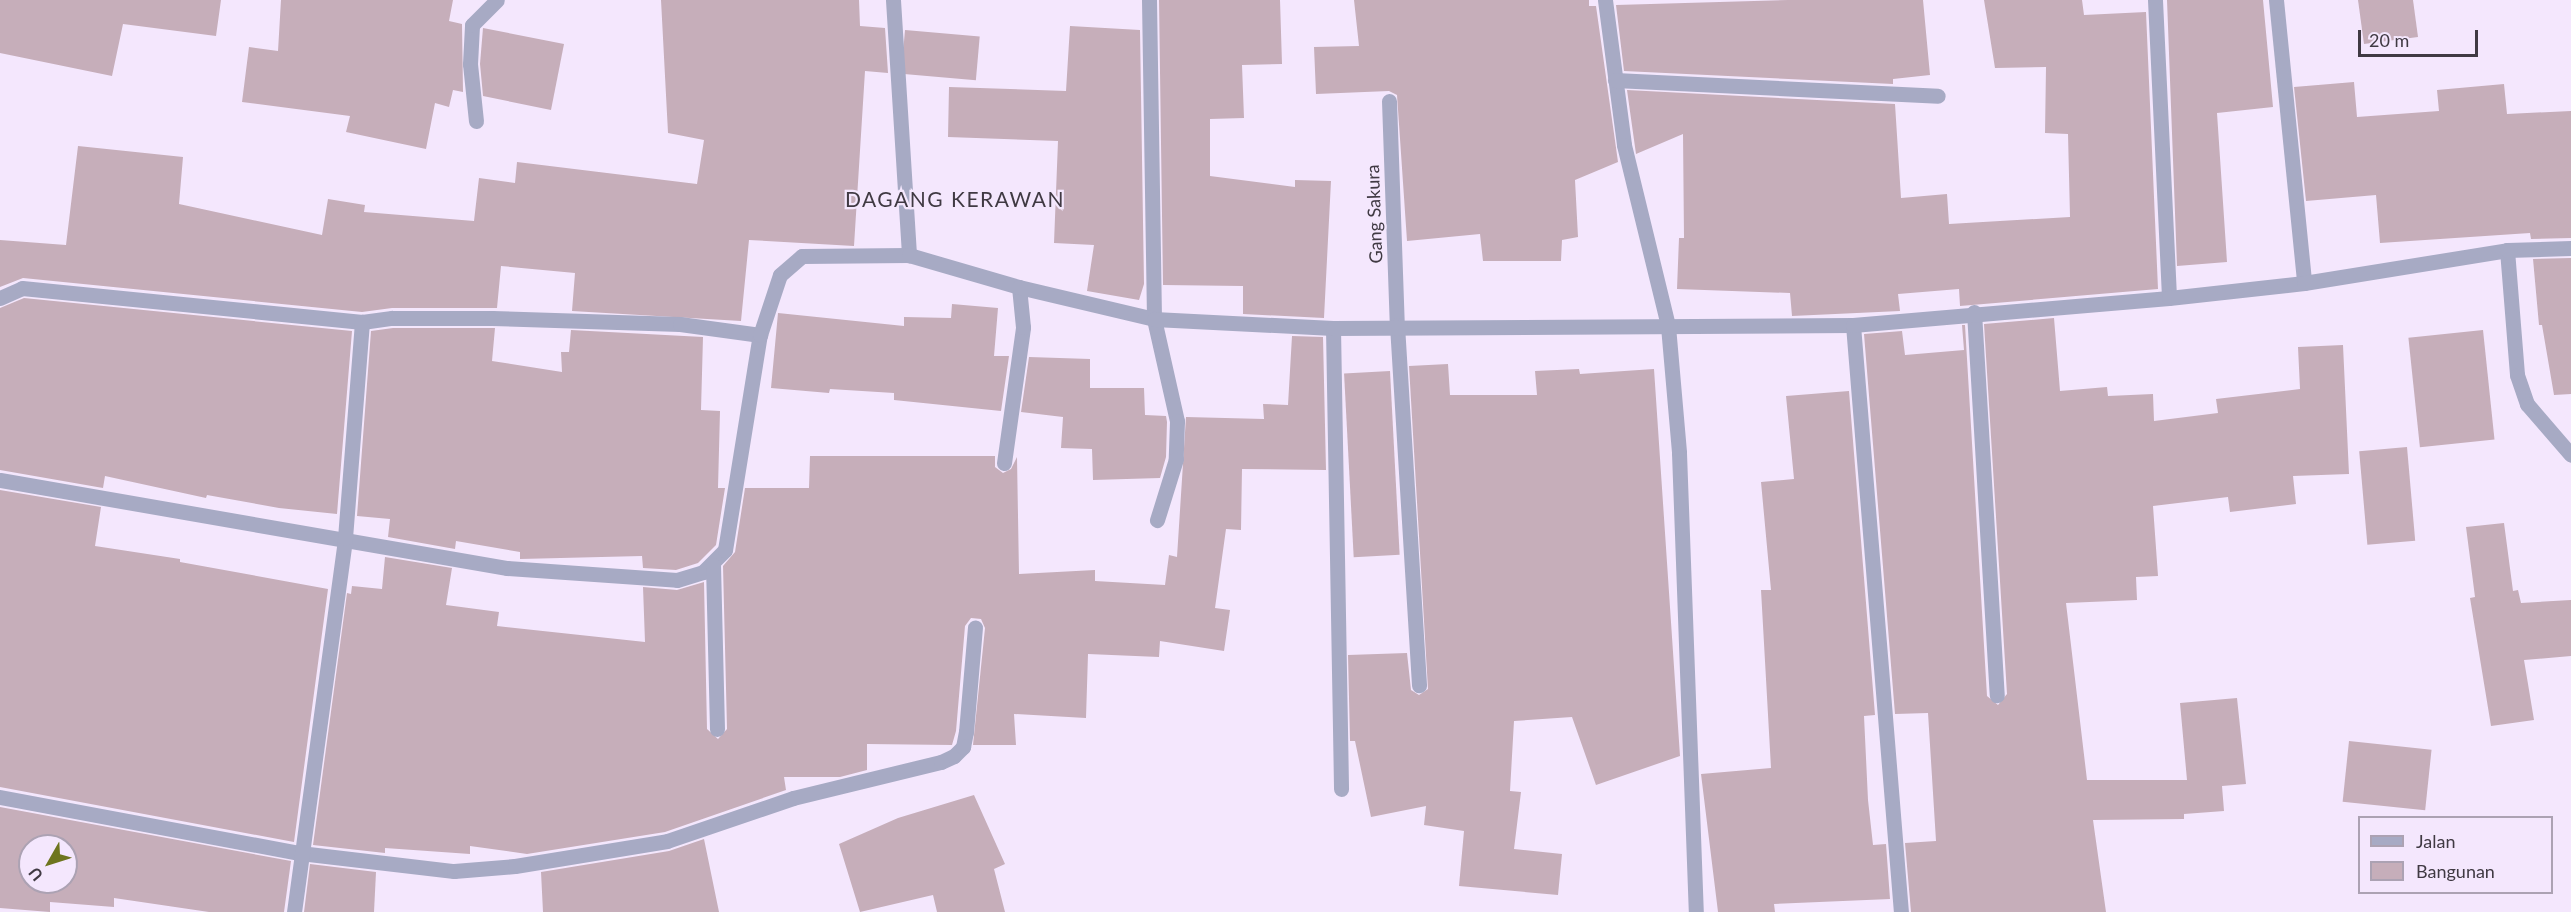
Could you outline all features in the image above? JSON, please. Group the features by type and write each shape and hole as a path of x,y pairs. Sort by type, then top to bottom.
{"street":[{"path":"476,121 470,64 472,25 497,0"},
{"path":"893,0 909,255"},
{"path":"1149,0 1154,319 1177,421 1176,459 1157,520"},
{"path":"1605,0 1624,145 1668,326 1679,453 1696,912"},
{"path":"2155,0 2169,298"},
{"path":"2276,0 2304,283"},
{"path":"1614,80 1938,96"},
{"name":"Gang Sakura","path":"1389,101 1397,325 1419,686"},
{"path":"0,480 345,538 507,568 677,580 713,565 725,550 760,335 780,275 802,256 909,255 1019,287 1154,319 1333,328 1397,325 1853,325 1974,312 2169,298 2304,283 2507,250 2571,248"},
{"path":"2507,250 2517,375 2527,404 2571,455"},
{"path":"1004,463 1023,327 1019,287"},
{"path":"0,298 22,288 362,322 392,318 680,324 760,335"},
{"path":"1974,312 1997,695"},
{"path":"294,912 300,853 345,538 362,322"},
{"path":"1853,325 1901,912"},
{"path":"1333,328 1341,789"},
{"path":"713,565 717,729"},
{"path":"0,797 300,853 454,871 515,866 667,841 793,798 941,762 963,747 975,627"}],"building":[{"path":"0,0 221,0 216,36 123,24 112,76 0,53"},
{"path":"281,0 453,0 449,21 462,24 463,92 453,90 449,107 435,103 426,149 346,132 350,116 242,102 249,47 278,51"},
{"path":"661,0 859,0 860,26 885,28 888,73 865,71 854,246 749,240 741,321 572,311 575,273 501,266 497,308 392,308 362,312 23,278 0,287 0,240 66,245 78,146 183,157 179,204 322,235 328,199 365,205 364,212 474,221 479,178 515,183 517,162 697,184 704,140 668,133"},
{"path":"1159,0 1280,0 1282,64 1242,65 1244,118 1210,119 1210,176 1295,187 1295,180 1331,181 1324,318 1243,314 1243,286 1163,285"},
{"path":"1354,0 1589,0 1589,6 1596,6 1618,162 1575,180 1578,237 1562,240 1561,261 1483,261 1480,234 1407,241 1397,95 1389,91 1316,94 1314,47 1359,46"},
{"path":"1788,0 1923,0 1930,75 1893,79 1893,84 1624,71 1616,5"},
{"path":"1984,0 2082,0 2084,15 2146,12 2158,289 1960,306 1959,289 1898,294 1900,311 1792,316 1790,293 1677,289 1679,238 1684,238 1683,134 1636,154 1627,90 1895,104 1901,198 1947,194 1949,224 2070,217 2068,134 2045,133 2046,67 1995,68"},
{"path":"2167,0 2263,0 2273,107 2217,113 2227,262 2177,266"},
{"path":"2358,0 2413,0 2418,37 2364,44"},
{"path":"1070,26 1140,30 1144,284 1139,300 1087,291 1094,245 1054,243 1058,141 948,137 949,87 1066,91"},
{"path":"483,28 564,44 551,110 483,96 480,64"},
{"path":"905,30 980,37 976,80 901,74"},
{"path":"2354,82 2357,117 2439,111 2437,90 2504,84 2507,114 2571,111 2571,238 2531,239 2530,233 2380,243 2376,195 2306,201 2294,87"},
{"path":"2571,258 2571,394 2554,395 2542,325 2539,325 2533,259"},
{"path":"24,298 352,331 337,514 279,508 207,495 206,498 105,476 103,488 0,470 0,308"},
{"path":"952,304 998,308 994,356 1009,356 1001,411 894,400 894,393 830,389 829,393 771,388 778,313 904,326 904,317 951,318"},
{"path":"2054,318 2060,391 2107,387 2108,396 2153,394 2154,421 2218,413 2216,399 2300,389 2298,347 2343,345 2349,474 2293,476 2296,504 2230,512 2228,497 2153,506 2158,576 2136,577 2137,600 2066,603 2087,780 2187,780 2180,703 2237,698 2246,784 2222,786 2224,811 2184,814 2184,819 2093,820 2106,912 1911,912 1905,843 1936,841 1928,713 1895,714 1864,334 1902,331 1905,355 1964,350 1962,325 1965,325 1987,696 1998,705 2007,694 1984,324"},
{"path":"393,328 495,328 492,361 562,372 561,352 569,352 571,330 703,337 701,410 720,411 718,488 725,488 716,545 698,563 676,570 643,568 642,556 520,559 520,552 456,541 455,549 388,537 390,519 357,516 371,331"},
{"path":"2483,330 2494,439 2420,447 2408,338"},
{"path":"1292,336 1323,337 1326,470 1242,469 1241,530 1226,529 1215,608 1230,610 1224,651 1160,641 1159,657 1088,654 1086,718 1014,714 1016,745 973,745 985,628 981,619 971,618 965,626 956,731 952,745 867,744 867,770 840,777 784,777 786,790 665,832 527,854 470,846 470,854 385,848 385,853 313,845 347,593 351,594 352,586 382,589 385,557 452,568 446,605 499,612 497,626 645,642 643,587 677,590 704,582 707,729 718,739 727,729 723,566 735,552 745,488 809,488 810,456 995,456 995,467 1003,473 1011,469 1017,457 1019,574 1095,570 1095,581 1165,585 1169,555 1177,557 1186,417 1264,419 1263,404 1288,405"},
{"path":"1029,357 1090,359 1090,388 1144,388 1145,415 1166,416 1166,457 1160,478 1093,480 1092,449 1061,448 1063,417 1021,412"},
{"path":"1448,364 1450,395 1537,395 1535,371 1579,369 1580,374 1654,369 1680,756 1596,785 1572,717 1514,721 1510,791 1521,792 1514,849 1562,854 1558,895 1459,886 1464,831 1424,825 1426,806 1371,817 1355,741 1350,741 1348,655 1407,653 1411,690 1419,695 1428,689 1409,366"},
{"path":"1390,371 1400,555 1354,557 1344,373"},
{"path":"1849,391 1875,715 1864,716 1868,800 1873,845 1886,844 1890,899 1774,904 1775,912 1718,912 1701,774 1771,768 1761,590 1771,590 1761,482 1794,479 1786,396"},
{"path":"2407,447 2415,541 2367,545 2359,451"},
{"path":"0,490 101,507 95,546 180,559 180,562 328,589 294,842 0,787"},
{"path":"2504,523 2513,591 2518,590 2521,603 2571,600 2571,656 2524,660 2534,720 2491,726 2470,598 2475,597 2466,527"},
{"path":"2349,741 2432,750 2425,810 2343,802"},
{"path":"974,795 1005,864 994,869 1005,912 937,912 933,895 860,912 839,844 898,818"},
{"path":"0,807 291,861 284,912 209,912 114,898 114,907 50,902 50,912 0,908"},
{"path":"704,839 719,912 543,912 541,872 669,851"},
{"path":"310,864 376,872 374,912 304,912"}],"district":[{"name":"DAGANG KERAWAN","path":"955,199"}]}
